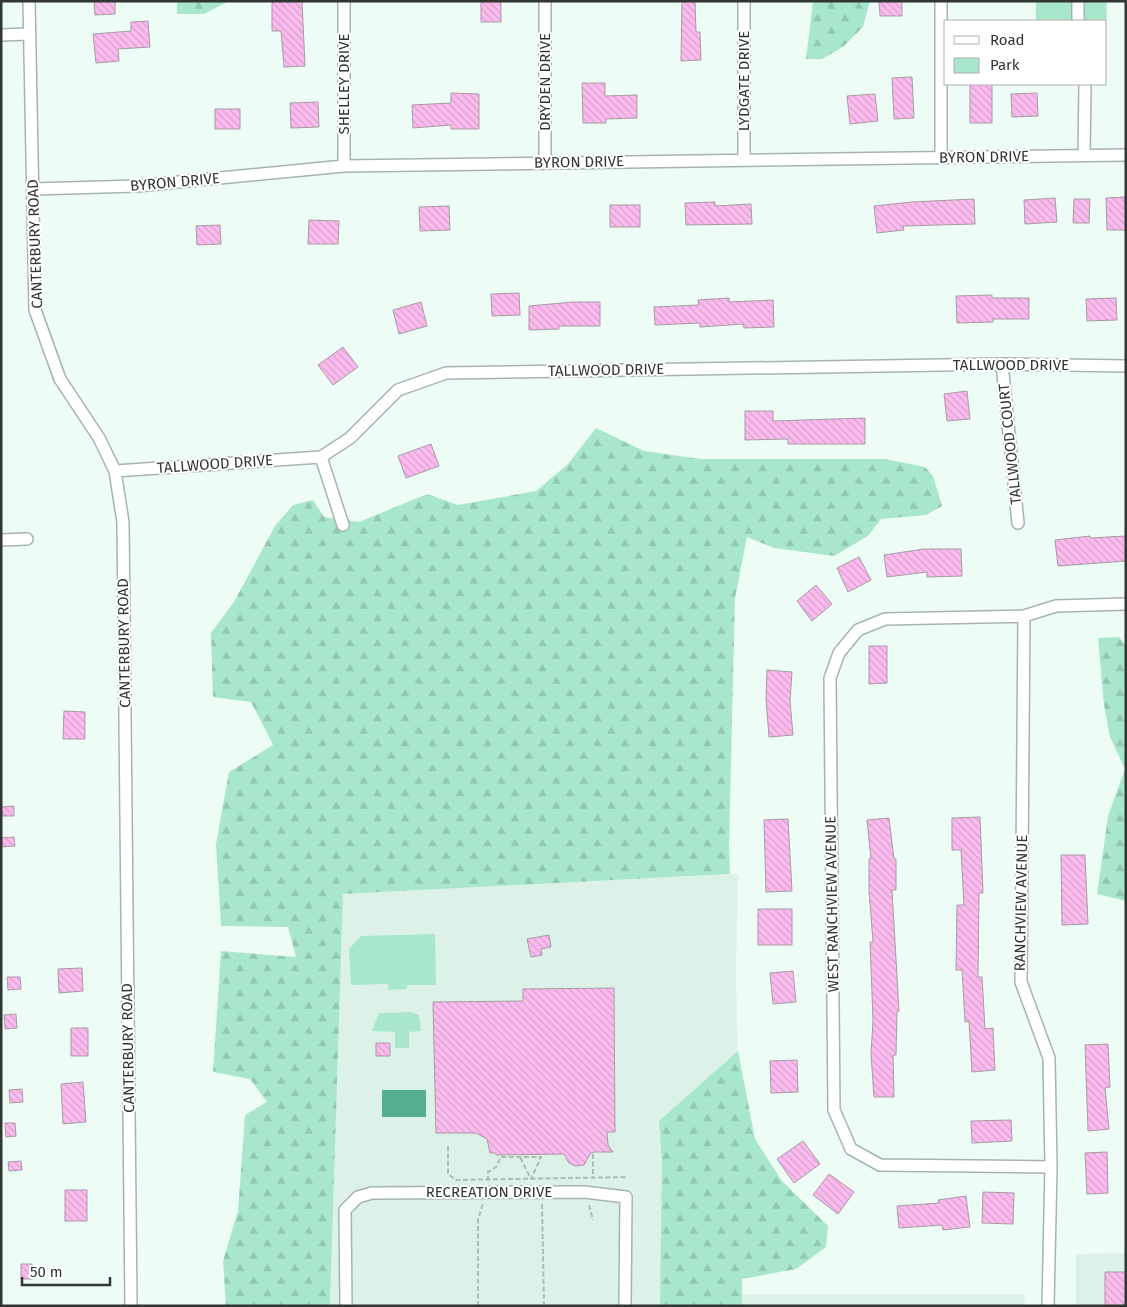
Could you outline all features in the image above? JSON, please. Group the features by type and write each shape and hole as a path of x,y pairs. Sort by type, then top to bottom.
{"street":[{"name":"CANTERBURY ROAD","path":"29,1 35,310 60,379 99,438 115,471 123,522 131,1306"},
{"name":"SHELLEY DRIVE","path":"344,1 344,166"},
{"name":"DRYDEN DRIVE","path":"545,1 545,163"},
{"name":"LYDGATE DRIVE","path":"744,1 744,160"},
{"path":"941,1 941,158"},
{"path":"1078,1 1078,20"},
{"path":"1,35 29,34"},
{"path":"1084,155 1085,85"},
{"name":"BYRON DRIVE","path":"33,189 137,186 344,166 1126,154"},
{"name":"TALLWOOD DRIVE","path":"115,471 321,458 350,438 398,390 446,373 1002,364 1126,366"},
{"name":"TALLWOOD COURT","path":"1002,364 1018,523"},
{"path":"321,458 344,524"},
{"path":"1,540 27,539"},
{"name":"WEST RANCHVIEW AVENUE","path":"1050,1167 880,1165 852,1149 834,1110 830,678 839,653 858,630 885,619 1024,616 1056,606 1126,604"},
{"name":"RANCHVIEW AVENUE","path":"1024,616 1021,982 1049,1058 1048,1306"},
{"name":"RECREATION DRIVE","path":"346,1306 345,1210 358,1197 372,1193 538,1192 584,1192 626,1197 625,1306"}],"path":[{"path":"448,1146 448,1174 452,1178 489,1180 628,1177"},
{"path":"593,1154 593,1178"},
{"path":"489,1180 488,1172 496,1167 501,1157 540,1157 531,1179"},
{"path":"520,1157 531,1179"},
{"path":"542,1199 544,1306"},
{"path":"588,1199 593,1220"},
{"path":"478,1306 478,1220 485,1200"}],"shaded area":[{"path":"738,874 736,970 742,1294 1025,1294 1024,1306 330,1306 343,893"},
{"path":"382,1090 426,1090 426,1117 382,1117"},
{"path":"1126,1253 1126,1306 1076,1306 1076,1254"}],"green space":[{"path":"177,1 229,1 204,14 177,14"},
{"path":"813,1 870,1 863,27 843,47 822,59 806,59"},
{"path":"1036,1 1107,1 1106,20 1036,20"},
{"path":"596,428 644,451 700,459 885,459 925,467 933,476 942,506 926,515 881,519 868,536 834,556 774,548 747,537 735,598 730,874 343,894 330,1306 226,1306 223,1261 238,1211 245,1115 267,1102 250,1079 213,1072 221,951 296,957 288,927 221,926 216,844 229,772 273,745 251,702 213,697 211,633 234,602 275,526 293,505 313,500 324,517 359,522 427,494 458,505 536,491 568,464"},
{"path":"1119,637 1126,646 1126,901 1097,894 1108,816 1125,769 1110,737 1104,705 1098,638"},
{"path":"435,934 436,985 407,985 407,989 388,990 388,984 351,985 349,949 361,936"},
{"path":"411,1012 419,1015 421,1031 409,1032 409,1048 395,1048 395,1032 372,1031 379,1013"},
{"path":"738,1051 755,1139 782,1181 828,1226 826,1247 796,1269 742,1279 742,1306 660,1306 662,1161 659,1121"}],"building":[{"path":"94,1 115,1 115,14 95,15"},
{"path":"272,1 302,1 305,66 284,67 281,31 272,31"},
{"path":"481,1 501,1 501,22 481,22"},
{"path":"682,1 695,1 696,32 700,32 701,60 681,61"},
{"path":"879,1 902,1 902,16 880,16"},
{"path":"148,21 150,47 118,49 119,61 96,63 93,34 131,31 131,22"},
{"path":"912,77 914,118 894,119 892,78"},
{"path":"582,83 605,83 605,96 637,95 637,118 606,119 606,123 583,123"},
{"path":"970,85 992,85 992,123 970,123"},
{"path":"451,93 479,94 479,129 451,129 451,125 413,128 412,105 451,103"},
{"path":"1037,93 1038,116 1012,117 1011,94"},
{"path":"875,94 878,121 850,124 847,96"},
{"path":"318,102 319,127 291,128 290,103"},
{"path":"215,109 240,109 240,129 215,129"},
{"path":"1125,197 1126,230 1107,230 1106,198"},
{"path":"1055,198 1057,222 1025,224 1024,200"},
{"path":"974,199 975,224 903,226 904,230 877,233 874,206"},
{"path":"1074,199 1090,199 1089,223 1073,223"},
{"path":"715,202 715,206 751,204 752,224 686,225 685,203"},
{"path":"610,205 640,205 640,227 610,227"},
{"path":"449,206 450,230 420,231 419,207"},
{"path":"309,220 339,221 338,244 308,244"},
{"path":"220,225 221,244 197,245 196,226"},
{"path":"519,293 520,315 492,316 491,294"},
{"path":"992,295 992,298 1029,298 1029,319 993,319 993,322 957,323 956,296"},
{"path":"729,298 729,302 773,300 774,327 744,328 743,324 700,327 700,323 655,325 654,307 699,305 698,300"},
{"path":"1116,298 1117,320 1087,321 1086,299"},
{"path":"421,302 427,326 399,334 393,310"},
{"path":"573,302 600,302 600,326 559,326 559,329 529,330 529,306"},
{"path":"343,347 358,367 333,385 318,365"},
{"path":"967,391 970,419 947,421 944,394"},
{"path":"745,411 773,411 773,421 865,418 865,444 788,444 788,439 745,440"},
{"path":"431,444 439,466 406,478 398,456"},
{"path":"1090,536 1090,538 1126,536 1126,561 1058,566 1055,540"},
{"path":"924,549 961,549 962,576 927,577 927,572 887,577 884,555"},
{"path":"859,557 871,580 848,592 837,568"},
{"path":"816,585 832,604 812,621 797,601"},
{"path":"869,646 887,646 887,683 869,684"},
{"path":"767,670 792,672 790,701 793,735 769,737 766,698"},
{"path":"64,711 85,712 85,739 63,739"},
{"path":"14,806 14,816 1,816 1,807"},
{"path":"980,817 983,893 979,893 978,977 982,977 985,1029 993,1028 995,1070 972,1072 969,1021 965,1022 962,970 956,970 957,905 964,905 961,850 952,850 952,818"},
{"path":"889,818 894,859 896,859 896,890 892,890 899,1011 897,1012 896,1055 893,1055 894,1097 874,1097 871,1054 873,1020 870,942 873,942 869,859 871,859 867,820"},
{"path":"788,819 792,891 766,892 764,820"},
{"path":"14,837 15,846 1,847 1,838"},
{"path":"1061,855 1085,855 1088,924 1062,925"},
{"path":"758,909 792,909 792,945 758,945"},
{"path":"549,935 551,947 541,949 542,955 531,957 527,939"},
{"path":"82,968 83,991 59,993 58,969"},
{"path":"793,971 796,1002 773,1004 770,973"},
{"path":"7,977 20,977 21,989 8,990"},
{"path":"614,988 615,1132 607,1132 608,1145 613,1152 594,1152 590,1154 584,1165 575,1166 569,1163 564,1154 496,1155 496,1153 490,1153 487,1139 476,1133 436,1133 433,1002 523,1001 523,989"},
{"path":"16,1014 17,1028 5,1029 4,1015"},
{"path":"71,1028 88,1028 88,1056 71,1056"},
{"path":"376,1043 390,1043 390,1056 376,1056"},
{"path":"1108,1044 1110,1087 1105,1088 1109,1129 1088,1131 1085,1045"},
{"path":"797,1060 798,1092 771,1093 770,1061"},
{"path":"83,1082 86,1122 63,1124 61,1084"},
{"path":"22,1089 23,1102 10,1103 9,1090"},
{"path":"1011,1120 1012,1141 972,1143 971,1121"},
{"path":"5,1123 15,1123 16,1136 6,1137"},
{"path":"803,1141 820,1164 794,1183 777,1159"},
{"path":"1107,1152 1108,1193 1087,1194 1085,1153"},
{"path":"21,1161 22,1170 9,1171 8,1162"},
{"path":"829,1174 854,1192 838,1214 813,1195"},
{"path":"65,1190 87,1190 87,1221 65,1221"},
{"path":"983,1192 1014,1193 1013,1224 982,1223"},
{"path":"966,1196 970,1227 943,1230 942,1225 899,1228 897,1206 939,1203 938,1200"},
{"path":"21,1264 32,1264 33,1279 21,1279"},
{"path":"1105,1272 1126,1272 1126,1306 1105,1306"}]}
